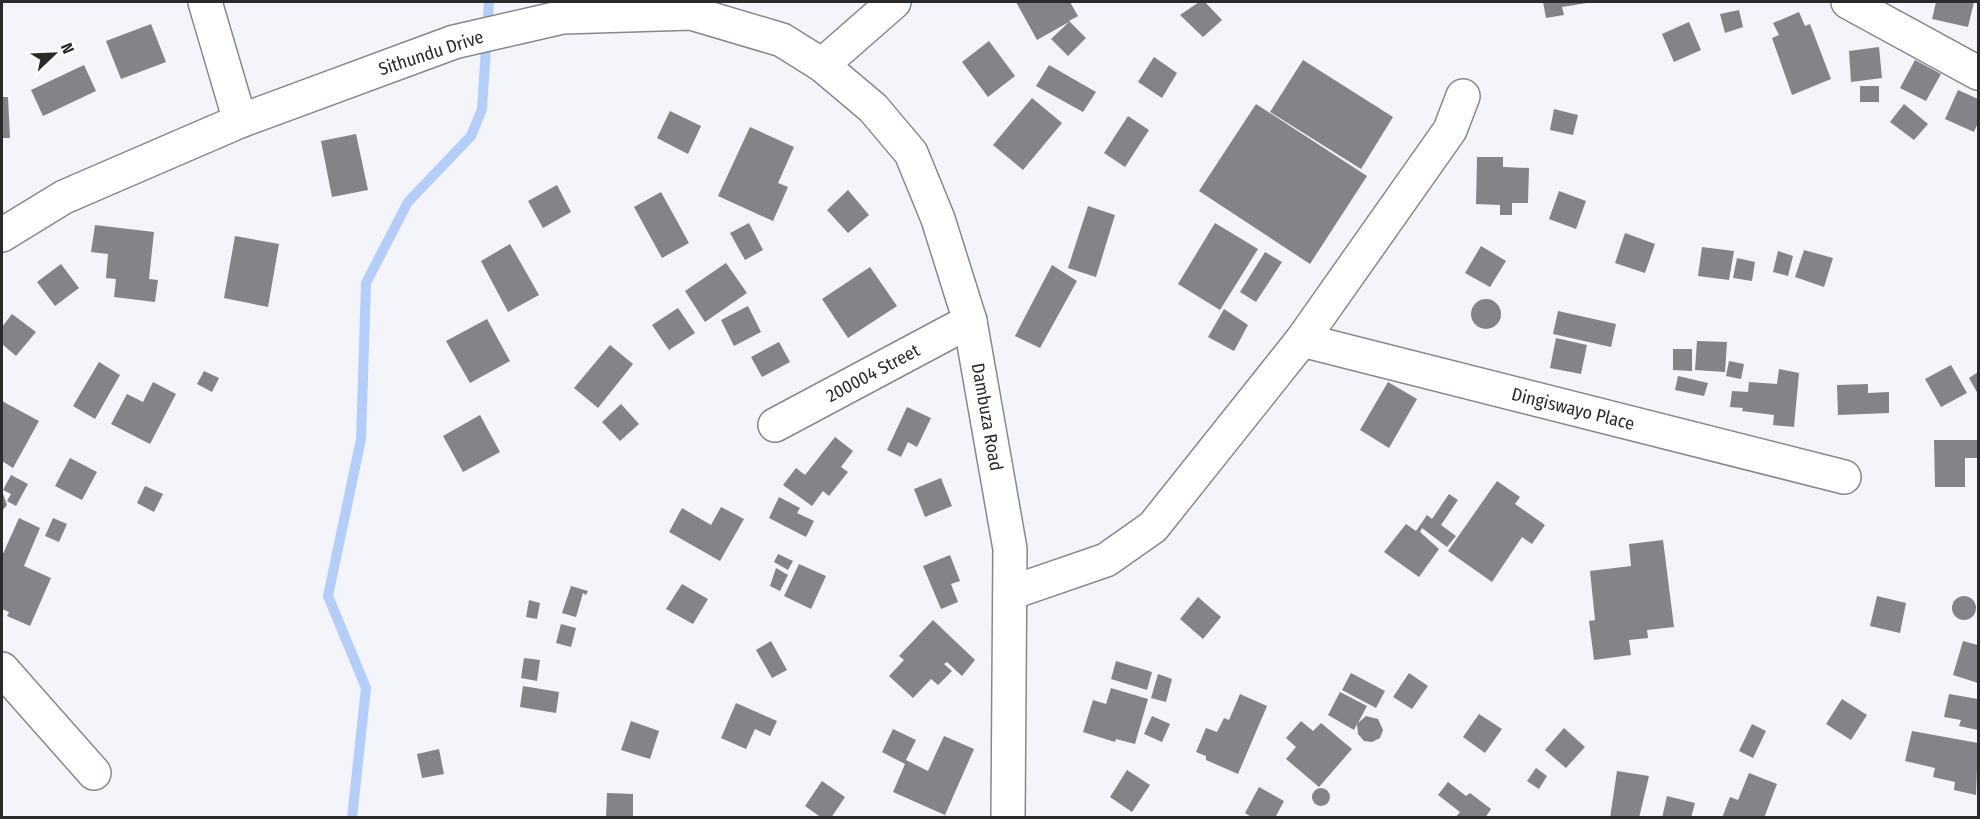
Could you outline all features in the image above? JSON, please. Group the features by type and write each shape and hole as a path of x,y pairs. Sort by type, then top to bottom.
{"street":[{"path":"205,2 240,121"},
{"path":"822,65 894,2"},
{"path":"1848,2 1978,73"},
{"name":"Sithundu Drive","path":"2,235 64,196 240,121 454,42 563,17 691,13 782,40 822,65"},
{"name":"Dambuza Road","path":"822,65 873,108 911,153 938,219 970,321 1010,549 1008,818"},
{"path":"1010,593 1106,560 1153,526 1302,340 1450,130 1463,96"},
{"name":"200004 Street","path":"775,425 970,321"},
{"name":"Dingiswayo Place","path":"1302,340 1844,477"},
{"path":"2,669 94,773"}],"building":[{"path":"1016,2 1070,2 1078,16 1069,21 1086,38 1068,56 1051,39 1069,22 1037,40"},
{"path":"1199,2 1205,2 1222,20 1203,37 1180,15"},
{"path":"1543,2 1587,3 1562,7 1564,15 1546,18"},
{"path":"1936,2 1974,2 1968,27 1932,19"},
{"path":"1739,10 1743,27 1725,33 1720,14"},
{"path":"1799,12 1805,26 1810,24 1831,79 1792,95 1772,38 1779,35 1773,23"},
{"path":"1689,22 1701,50 1674,62 1662,34"},
{"path":"151,24 166,62 121,79 106,41"},
{"path":"989,41 1015,76 988,97 962,62"},
{"path":"1879,47 1882,78 1851,82 1849,51"},
{"path":"1154,57 1177,73 1162,98 1138,82"},
{"path":"1303,60 1393,117 1361,169 1270,112"},
{"path":"1915,60 1941,74 1926,101 1900,88"},
{"path":"84,65 96,91 43,116 31,90"},
{"path":"1049,65 1096,92 1083,112 1036,86"},
{"path":"1860,86 1879,86 1879,102 1860,102"},
{"path":"1958,90 1978,99 1978,123 1974,132 1945,119"},
{"path":"2,97 8,97 10,138 2,138"},
{"path":"1032,98 1062,123 1023,170 993,145"},
{"path":"1256,104 1367,176 1310,264 1199,191"},
{"path":"1904,104 1928,124 1914,140 1890,122"},
{"path":"1554,109 1578,115 1573,135 1550,130"},
{"path":"670,111 701,126 688,154 657,138"},
{"path":"1128,116 1149,130 1125,167 1104,153"},
{"path":"750,127 794,147 778,183 788,187 773,221 718,196"},
{"path":"356,134 368,190 332,197 321,141"},
{"path":"1477,157 1503,157 1503,167 1529,168 1528,203 1512,203 1512,215 1500,215 1500,205 1476,204"},
{"path":"557,185 571,212 543,228 528,201"},
{"path":"848,190 869,215 848,233 827,210"},
{"path":"1559,191 1586,201 1576,229 1549,219"},
{"path":"661,192 689,243 662,258 634,207"},
{"path":"1088,206 1115,215 1096,277 1068,268"},
{"path":"749,223 763,250 745,260 730,233"},
{"path":"1215,223 1258,249 1220,310 1178,284"},
{"path":"95,225 154,232 149,279 158,280 155,302 114,297 116,279 106,278 108,254 91,252"},
{"path":"1625,233 1655,244 1645,273 1615,263"},
{"path":"235,236 279,244 268,307 224,298"},
{"path":"510,244 539,295 508,312 481,261"},
{"path":"1481,246 1506,261 1490,287 1465,273"},
{"path":"1702,247 1734,251 1729,280 1698,276"},
{"path":"1804,250 1833,258 1824,287 1795,277"},
{"path":"1778,251 1793,256 1788,276 1773,272"},
{"path":"1265,252 1282,262 1256,302 1240,292"},
{"path":"1737,258 1755,262 1752,281 1733,278"},
{"path":"726,263 747,293 705,322 685,291"},
{"path":"61,264 79,288 55,306 37,282"},
{"path":"1052,265 1077,281 1040,348 1015,336"},
{"path":"870,267 897,306 848,338 822,299"},
{"path":"1486,299 1497,303 1501,314 1497,325 1486,329 1475,325 1471,314 1475,303"},
{"path":"748,306 761,332 734,346 721,320"},
{"path":"678,308 695,333 669,350 652,325"},
{"path":"1224,309 1248,325 1234,351 1208,337"},
{"path":"1558,311 1616,324 1611,347 1553,334"},
{"path":"12,314 36,332 16,356 2,344 2,327"},
{"path":"487,319 510,361 470,383 446,341"},
{"path":"1556,338 1587,345 1581,374 1550,368"},
{"path":"1697,341 1727,342 1725,372 1695,370"},
{"path":"779,342 790,362 762,377 751,357"},
{"path":"610,345 633,364 598,408 574,388"},
{"path":"1673,349 1692,349 1692,371 1673,370"},
{"path":"1729,361 1744,364 1741,379 1726,376"},
{"path":"99,362 120,375 95,419 73,406"},
{"path":"1951,365 1967,393 1941,407 1925,379"},
{"path":"1779,369 1799,373 1794,427 1773,425 1774,415 1730,407 1732,391 1748,392 1749,382 1777,384"},
{"path":"204,371 219,378 212,392 197,384"},
{"path":"1978,372 1978,394 1969,378"},
{"path":"1678,376 1708,383 1704,396 1675,390"},
{"path":"153,382 176,394 150,444 111,424 127,394 143,402"},
{"path":"1388,382 1417,399 1389,448 1360,430"},
{"path":"1868,384 1868,393 1889,392 1889,413 1838,415 1837,385"},
{"path":"2,401 39,421 13,468 2,461"},
{"path":"621,404 639,424 620,441 602,422"},
{"path":"907,407 931,418 917,447 908,442 901,457 887,450"},
{"path":"480,415 500,452 463,472 443,436"},
{"path":"835,437 853,451 841,467 848,472 829,496 823,491 812,506 783,485 796,468 805,475"},
{"path":"1934,440 1978,440 1978,458 1965,458 1965,487 1935,487"},
{"path":"70,458 97,472 82,500 55,486"},
{"path":"11,475 28,484 16,506 7,501 11,494 3,490"},
{"path":"941,478 952,506 925,517 914,489"},
{"path":"1497,481 1520,497 1515,504 1545,525 1532,544 1522,537 1492,582 1448,551"},
{"path":"145,486 163,494 154,512 137,503"},
{"path":"2,491 7,505 2,511"},
{"path":"1449,494 1458,500 1441,525 1456,536 1447,547 1422,528 1420,532 1439,549 1419,577 1384,552 1406,524 1416,531 1427,515 1432,519"},
{"path":"779,497 800,508 797,513 814,521 806,537 769,518"},
{"path":"721,507 744,519 720,561 669,532 682,508 711,525"},
{"path":"19,518 40,528 24,566 51,578 30,626 7,616 9,612 2,609 2,556"},
{"path":"53,518 67,524 59,542 45,536"},
{"path":"1663,540 1674,627 1647,630 1648,638 1629,640 1631,655 1594,660 1589,621 1595,620 1590,571 1631,566 1629,544"},
{"path":"778,554 793,561 788,570 774,562"},
{"path":"950,555 960,581 951,584 958,602 941,609 923,566"},
{"path":"799,564 826,576 811,609 784,596"},
{"path":"776,568 788,575 780,591 770,586"},
{"path":"682,584 708,599 693,624 666,609"},
{"path":"571,586 588,591 586,595 583,593 576,617 562,613"},
{"path":"1877,596 1906,603 1900,633 1870,626"},
{"path":"1964,596 1973,599 1976,608 1973,617 1964,620 1955,617 1952,608 1955,599"},
{"path":"1198,597 1221,617 1203,639 1180,619"},
{"path":"529,600 540,603 537,619 526,617"},
{"path":"933,620 975,660 962,676 947,662 944,664 952,671 938,685 931,679 913,698 889,676 904,660 899,656"},
{"path":"561,624 576,628 571,647 556,643"},
{"path":"771,641 787,670 772,678 756,650"},
{"path":"1963,641 1978,645 1978,683 1953,675"},
{"path":"524,658 540,660 537,681 521,678"},
{"path":"1116,661 1152,672 1147,690 1111,679"},
{"path":"1351,673 1385,691 1376,708 1342,690"},
{"path":"1409,673 1428,686 1412,709 1393,697"},
{"path":"1158,674 1172,679 1166,702 1151,698"},
{"path":"523,686 559,692 556,713 520,707"},
{"path":"1111,688 1148,699 1135,744 1116,739 1115,742 1083,732 1093,700 1106,704"},
{"path":"1340,692 1367,706 1358,723 1366,716 1378,719 1383,730 1380,738 1372,742 1364,741 1358,734 1357,724 1354,730 1328,715"},
{"path":"1240,694 1267,706 1238,774 1206,760 1206,756 1196,752 1206,728 1217,732 1224,718 1229,720"},
{"path":"1949,694 1978,699 1978,730 1959,726 1961,720 1944,717"},
{"path":"1842,699 1867,715 1851,740 1826,724"},
{"path":"736,703 777,721 770,736 755,729 746,749 721,738"},
{"path":"1479,714 1502,729 1485,753 1463,737"},
{"path":"1152,716 1170,724 1162,742 1144,734"},
{"path":"631,721 659,731 650,759 621,750"},
{"path":"1301,721 1313,731 1321,723 1352,749 1319,787 1286,759 1296,747 1286,738"},
{"path":"1752,724 1766,731 1753,758 1739,751"},
{"path":"1564,728 1585,747 1566,768 1545,750"},
{"path":"893,729 916,740 906,760 928,771 944,736 974,749 945,815 893,792 905,764 882,752"},
{"path":"1912,731 1978,743 1976,795 1954,790 1955,782 1933,777 1935,768 1905,761"},
{"path":"439,749 444,774 422,778 417,754"},
{"path":"1536,768 1547,776 1539,789 1527,781"},
{"path":"1127,770 1150,785 1132,812 1110,797"},
{"path":"1617,771 1649,776 1639,818 1610,818"},
{"path":"1749,773 1777,784 1764,818 1722,818 1730,797 1738,800"},
{"path":"822,781 845,797 831,818 822,818 805,806"},
{"path":"1448,782 1466,796 1470,793 1491,809 1485,818 1455,818 1460,812 1438,795"},
{"path":"1259,787 1284,801 1275,818 1253,818 1245,813"},
{"path":"1317,788 1325,788 1330,793 1328,804 1317,806 1312,801 1312,793"},
{"path":"607,793 633,794 633,818 606,818"},
{"path":"1667,796 1695,803 1691,818 1662,818"}],"waterway":[{"path":"352,818 366,688 328,596 361,439 366,283 408,202 471,136 482,109 489,2"}]}
